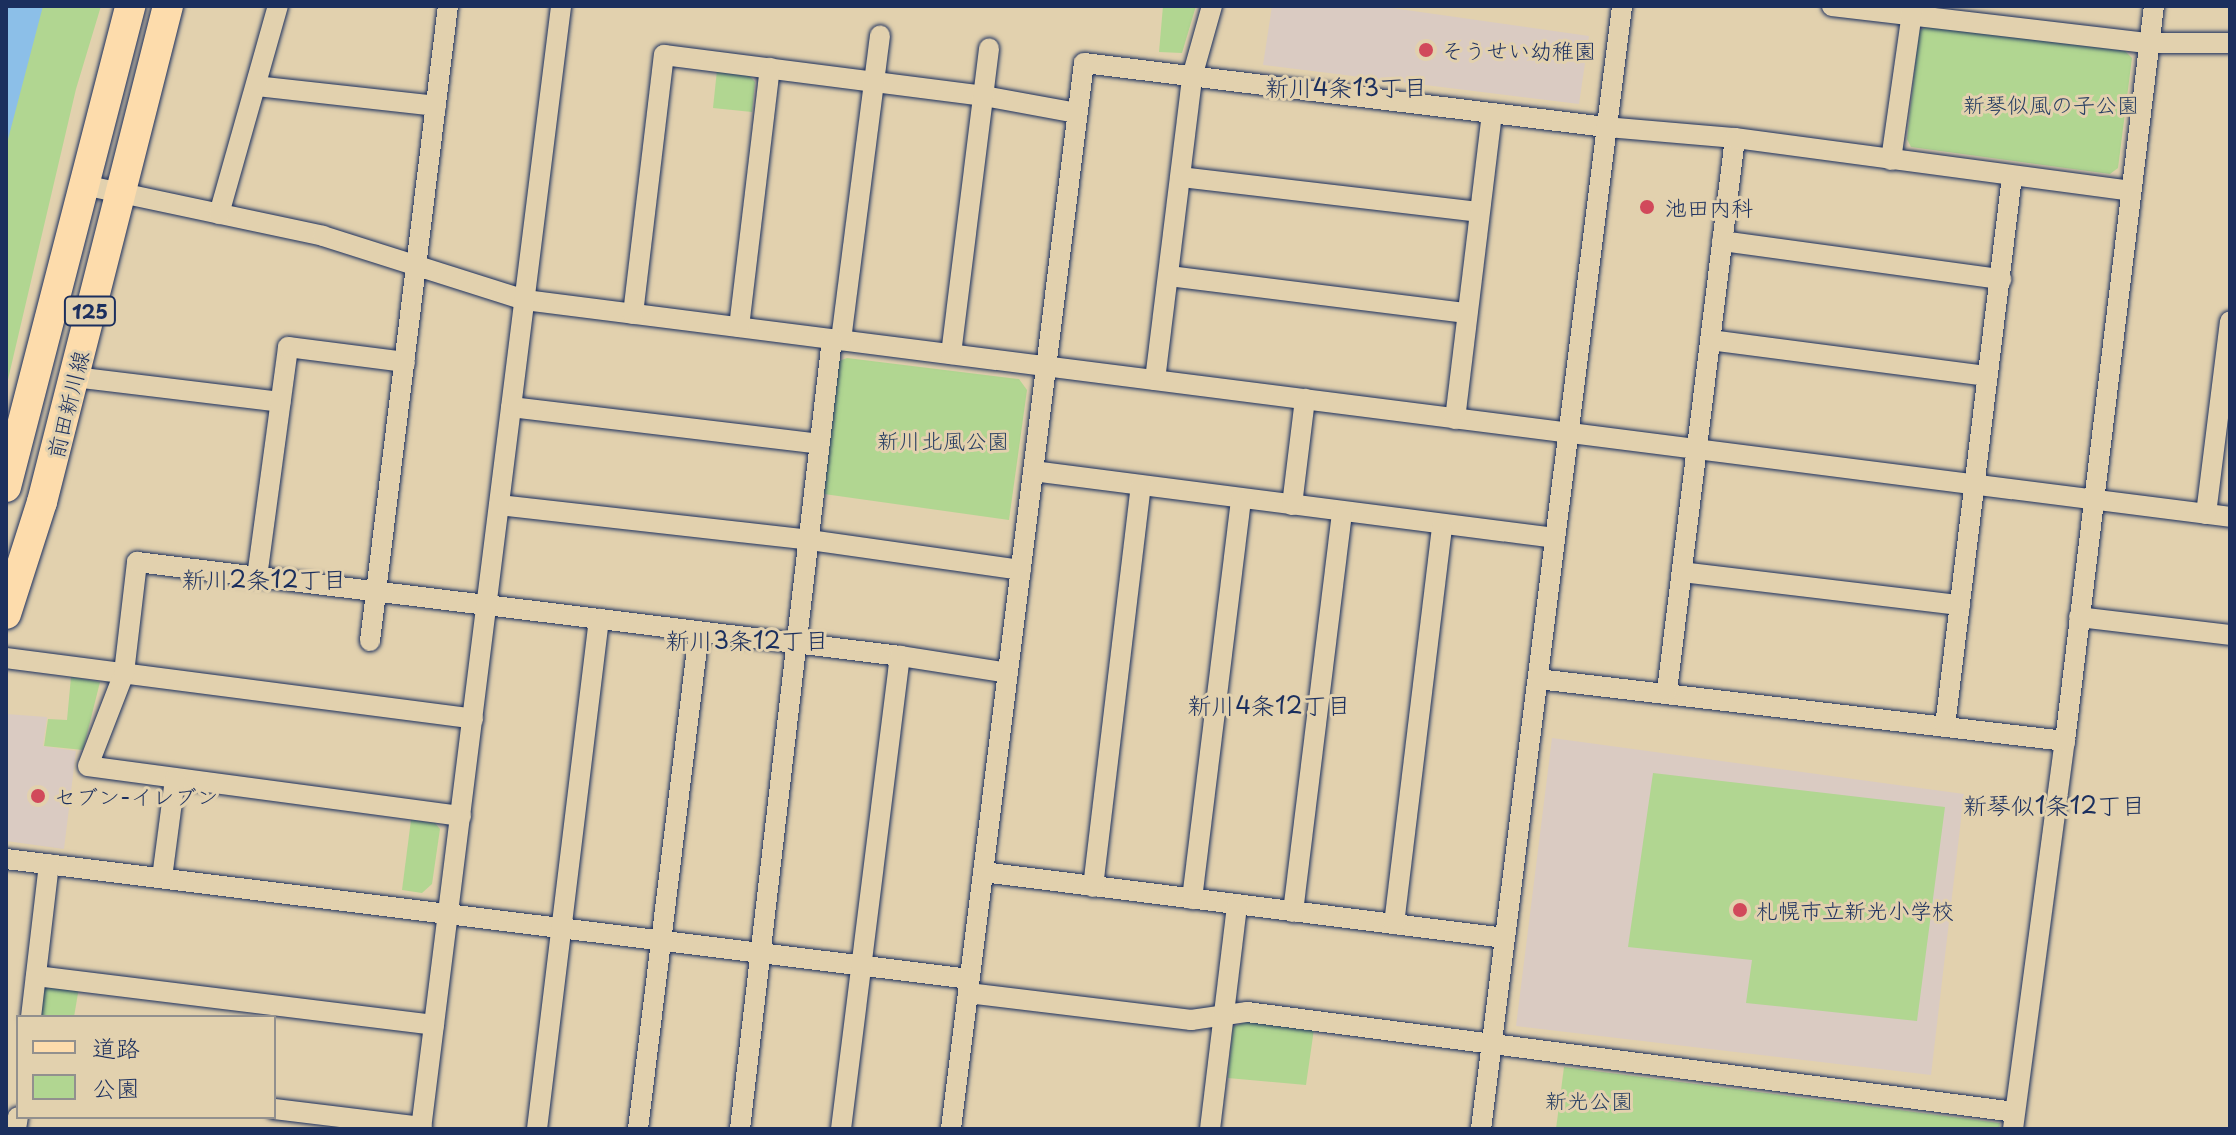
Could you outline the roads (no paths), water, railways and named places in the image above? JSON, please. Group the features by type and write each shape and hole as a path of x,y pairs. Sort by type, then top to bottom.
{"main road":[{"name":"前田新川線","path":"6,487 130,6"},
{"name":"前田新川線","path":"6,614 42,502 168,6"}],"street":[{"path":"219,214 278,6"},
{"path":"370,641 448,6"},
{"path":"276,1109 421,1128 561,6"},
{"path":"1155,380 1192,77 1212,6"},
{"path":"1481,1129 1622,6"},
{"path":"1832,6 1912,12 2149,43 2230,43"},
{"path":"6,859 861,965 969,986 1191,1020 1247,1012 1492,1044 2014,1120 2065,741 2154,6"},
{"path":"1891,160 1912,12"},
{"path":"740,1129 820,444 880,35"},
{"path":"951,354 989,48"},
{"path":"633,314 664,55 984,96 1077,113"},
{"path":"951,1129 1084,63 1606,127 1735,138 2130,191"},
{"path":"739,327 770,68"},
{"path":"256,86 436,106"},
{"path":"1455,419 1492,113"},
{"path":"1667,691 1735,138"},
{"path":"1945,726 2012,176"},
{"path":"1181,177 1479,212"},
{"path":"84,185 323,236 525,300 2230,517"},
{"path":"1722,241 2001,279"},
{"path":"1169,276 1467,313"},
{"path":"2206,514 2226,393 2230,321"},
{"path":"1710,340 1988,376"},
{"path":"257,577 288,347 405,362"},
{"path":"74,377 280,402"},
{"path":"1292,505 1305,399"},
{"path":"511,407 820,444"},
{"path":"1033,471 1442,526 1555,538"},
{"path":"1093,887 1141,486"},
{"path":"1192,899 1241,499"},
{"path":"499,505 810,540 1021,570"},
{"path":"1293,912 1342,512"},
{"path":"1394,924 1442,526"},
{"path":"461,816 88,766 124,673 137,562 900,656 1008,673"},
{"path":"1682,572 1960,605"},
{"path":"2079,617 2230,635"},
{"path":"537,1129 599,619"},
{"path":"638,1129 699,632"},
{"path":"841,1129 900,656"},
{"path":"6,658 473,719"},
{"path":"1538,679 1667,691 2065,741"},
{"path":"162,878 175,779"},
{"path":"31,1015 49,864"},
{"path":"983,872 1505,938"},
{"path":"1210,1129 1237,906"},
{"path":"36,976 434,1025"}],"water":[{"path":"6,6 43,6 6,147"}],"place":[{"name":"そうせい幼稚園","path":"1426,50"},
{"name":"池田内科","path":"1647,207"},
{"name":"セブン-イレブン","path":"38,796"},
{"name":"札幌市立新光小学校","path":"1740,910"}],"district":[{"name":"新川4条13丁目","path":"1346,87"},
{"name":"新川2条12丁目","path":"264,579"},
{"name":"新川3条12丁目","path":"747,640"},
{"name":"新川4条12丁目","path":"1269,705"},
{"name":"新琴似1条12丁目","path":"2054,805"}],"park label":[{"name":"新琴似風の子公園","path":"2051,104"},
{"name":"新川北風公園","path":"943,440"},
{"name":"新光公園","path":"1589,1100"}]}
